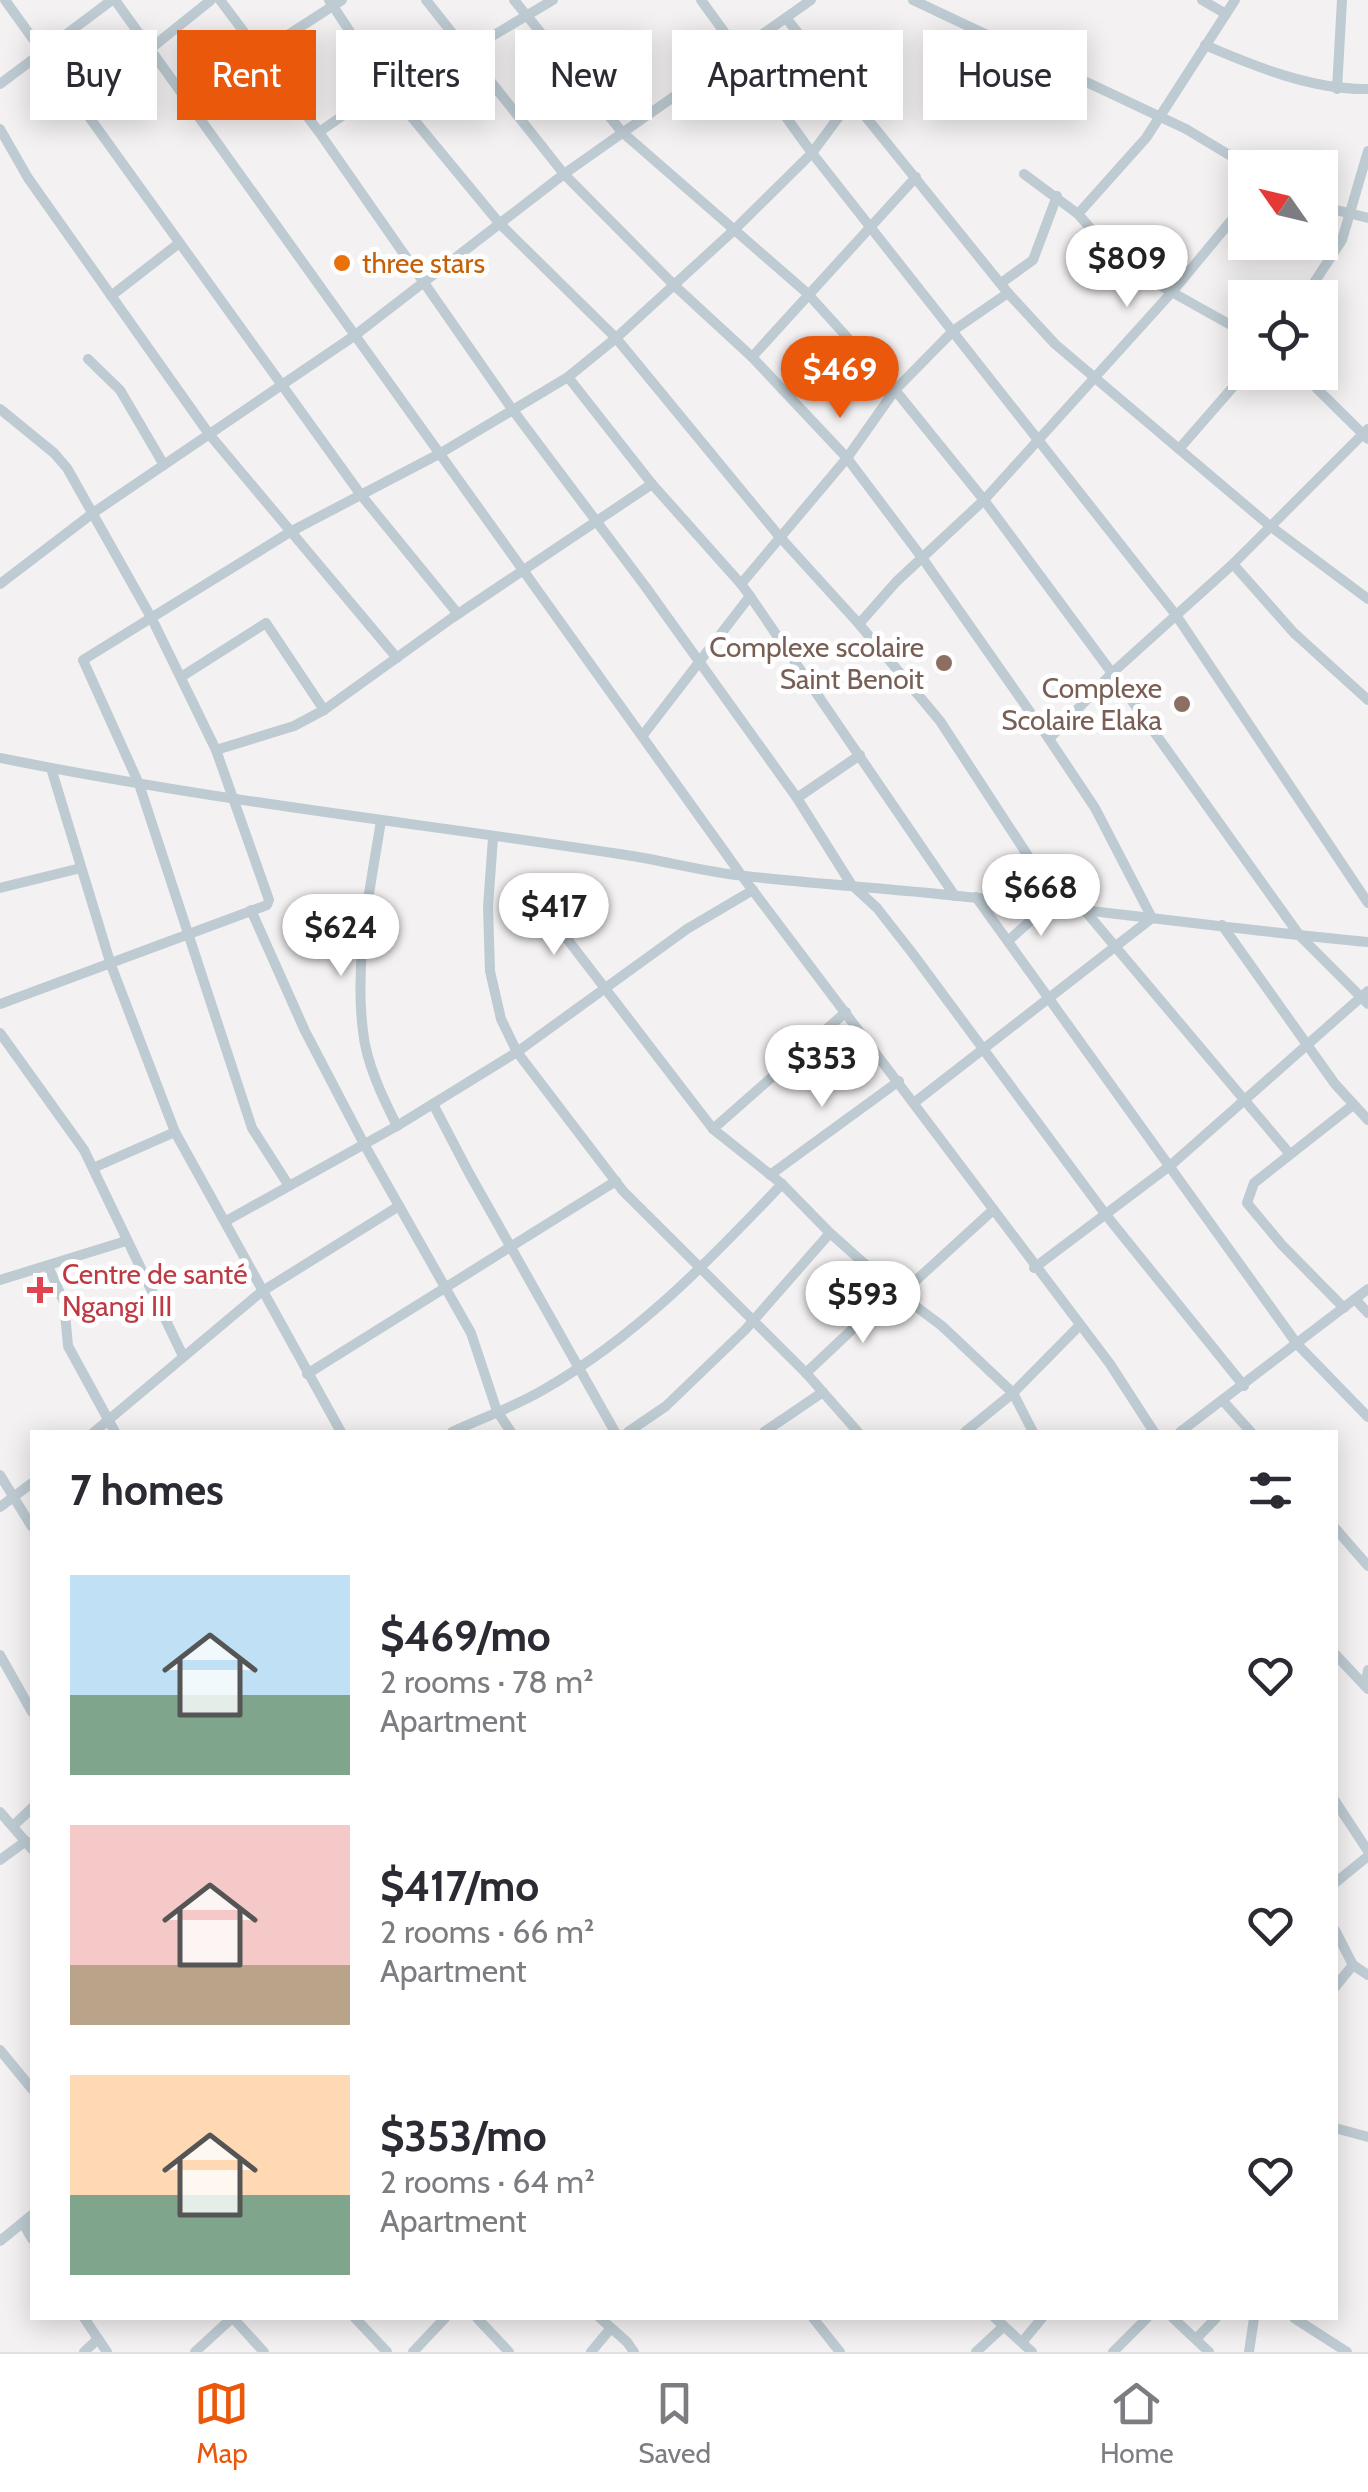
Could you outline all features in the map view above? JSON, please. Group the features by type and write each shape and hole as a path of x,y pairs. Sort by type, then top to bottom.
{"street":[{"path":"5,0 30,33"},
{"path":"72,30 113,0 136,30"},
{"path":"157,43 211,0"},
{"path":"220,0 243,30"},
{"path":"426,0 450,30"},
{"path":"514,0 622,132 808,294 895,390 984,500 1300,936 1366,998 1306,1044 1171,1165 1034,1268"},
{"path":"495,34 552,0"},
{"path":"701,0 723,30"},
{"path":"769,30 811,0"},
{"path":"912,0 1159,117 1228,156"},
{"path":"1202,0 1226,14"},
{"path":"1078,214 1121,168 1159,117 1235,0"},
{"path":"1337,89 1342,0"},
{"path":"294,30 335,2 352,30"},
{"path":"786,18 796,30"},
{"path":"1205,46 1240,61 1337,89 1368,89"},
{"path":"157,59 742,876 915,1102 1153,1430"},
{"path":"0,84 30,62"},
{"path":"495,87 564,174 752,357 847,458 923,559 1095,808 1152,918"},
{"path":"0,584 93,513 354,336 564,174 672,97"},
{"path":"92,120 361,494 458,614"},
{"path":"309,120 512,409 796,798 851,884 877,908 1106,1215 1244,1386"},
{"path":"318,132 336,120"},
{"path":"414,120 500,224 616,338 779,536 940,721 1062,908"},
{"path":"788,120 1176,615 1368,903"},
{"path":"289,1186 252,1128 139,784 83,661 290,532 439,454 568,377 734,231 812,153 836,120"},
{"path":"869,120 1004,288 1055,344 1270,526 1368,599"},
{"path":"0,129 28,178 209,434 397,658"},
{"path":"1317,280 1352,216 1368,151"},
{"path":"1024,174 1057,196 1107,247 1143,276 1228,323"},
{"path":"752,357 916,177"},
{"path":"741,584 847,458 895,390 954,330 1034,260 1057,196"},
{"path":"1338,212 1368,218"},
{"path":"859,624 893,585 984,500 1228,224"},
{"path":"111,296 178,244"},
{"path":"88,359 120,390 164,464"},
{"path":"568,377 652,484 750,596 955,896"},
{"path":"1180,448 1230,390"},
{"path":"1049,739 1112,673 1234,564 1366,434 1319,390"},
{"path":"0,409 61,460 152,618 216,750 269,900 266,905 111,965 0,1004"},
{"path":"216,750 294,726 324,710 458,614 652,484"},
{"path":"1234,564 1302,642 1368,700"},
{"path":"643,735 750,596"},
{"path":"180,677 266,623 324,710"},
{"path":"796,798 860,756"},
{"path":"0,758 233,800 628,855 742,876 851,884 1368,942"},
{"path":"51,768 111,965 175,1132 339,1430"},
{"path":"380,822 361,950 362,1029 384,1101 397,1126"},
{"path":"493,838 488,907 490,971 500,1019 518,1052 616,1181 806,1372 856,1430"},
{"path":"0,888 81,868"},
{"path":"226,1221 397,1126 518,1052 687,929 753,890"},
{"path":"976,898 1298,1344 1368,1417"},
{"path":"538,901 713,1129 782,1184 830,1233 942,1326 1013,1392 1032,1430"},
{"path":"1008,942 1047,906"},
{"path":"251,910 304,1031 471,1333 497,1411 509,1430"},
{"path":"1086,913 1289,1153"},
{"path":"915,1102 1152,918"},
{"path":"1222,926 1306,1044 1368,1120"},
{"path":"713,1129 846,1012"},
{"path":"0,1034 80,1144 183,1356"},
{"path":"770,1175 899,1081"},
{"path":"1344,1308 1249,1209 1248,1196 1254,1183 1289,1153 1368,1101"},
{"path":"434,1104 615,1430"},
{"path":"93,1168 175,1132"},
{"path":"307,1374 616,1181"},
{"path":"456,1430 543,1390 631,1331 701,1270 782,1184"},
{"path":"96,1430 261,1292 399,1206"},
{"path":"806,1372 993,1210"},
{"path":"631,1430 675,1398 752,1321 830,1233"},
{"path":"0,1280 126,1242"},
{"path":"48,1266 64,1302 68,1346 114,1430"},
{"path":"1183,1430 1368,1289"},
{"path":"1355,1299 1368,1313"},
{"path":"967,1430 1013,1392 1080,1325"},
{"path":"767,1430 823,1392"},
{"path":"1224,1402 1249,1430"},
{"path":"0,1475 30,1524"},
{"path":"0,1508 30,1486"},
{"path":"1338,1531 1368,1566"},
{"path":"0,1655 30,1708"},
{"path":"1338,1657 1367,1688"},
{"path":"1367,1688 1368,1670"},
{"path":"1338,1804 1363,1831 1368,1853 1338,1880"},
{"path":"12,1826 30,1810"},
{"path":"0,1812 29,1845 0,1860"},
{"path":"1338,1936 1353,1965 1368,1975"},
{"path":"1338,1983 1353,1965"},
{"path":"0,2050 30,2087"},
{"path":"1338,2129 1368,2138"},
{"path":"0,2241 30,2217"},
{"path":"22,2223 30,2236"},
{"path":"86,2320 107,2352"},
{"path":"195,2352 231,2320"},
{"path":"235,2320 264,2352"},
{"path":"356,2320 388,2352"},
{"path":"413,2352 443,2320"},
{"path":"479,2320 509,2352"},
{"path":"602,2320 634,2352"},
{"path":"815,2320 836,2347 819,2352"},
{"path":"1022,2341 1040,2320"},
{"path":"1113,2352 1146,2320"},
{"path":"1175,2320 1209,2352"},
{"path":"1196,2339 1214,2320"},
{"path":"1249,2352 1254,2320"},
{"path":"1297,2320 1347,2352"},
{"path":"976,2352 1000,2322 1032,2352"},
{"path":"590,2352 612,2328"},
{"path":"84,2352 98,2338"}],"place":[{"name":"three stars","path":"342,263"},
{"name":"Complexe scolaire Saint Benoit","path":"944,663"},
{"name":"Complexe Scolaire Elaka","path":"1182,704"},
{"name":"Centre de santé Ngangi III","path":"40,1290"}]}
